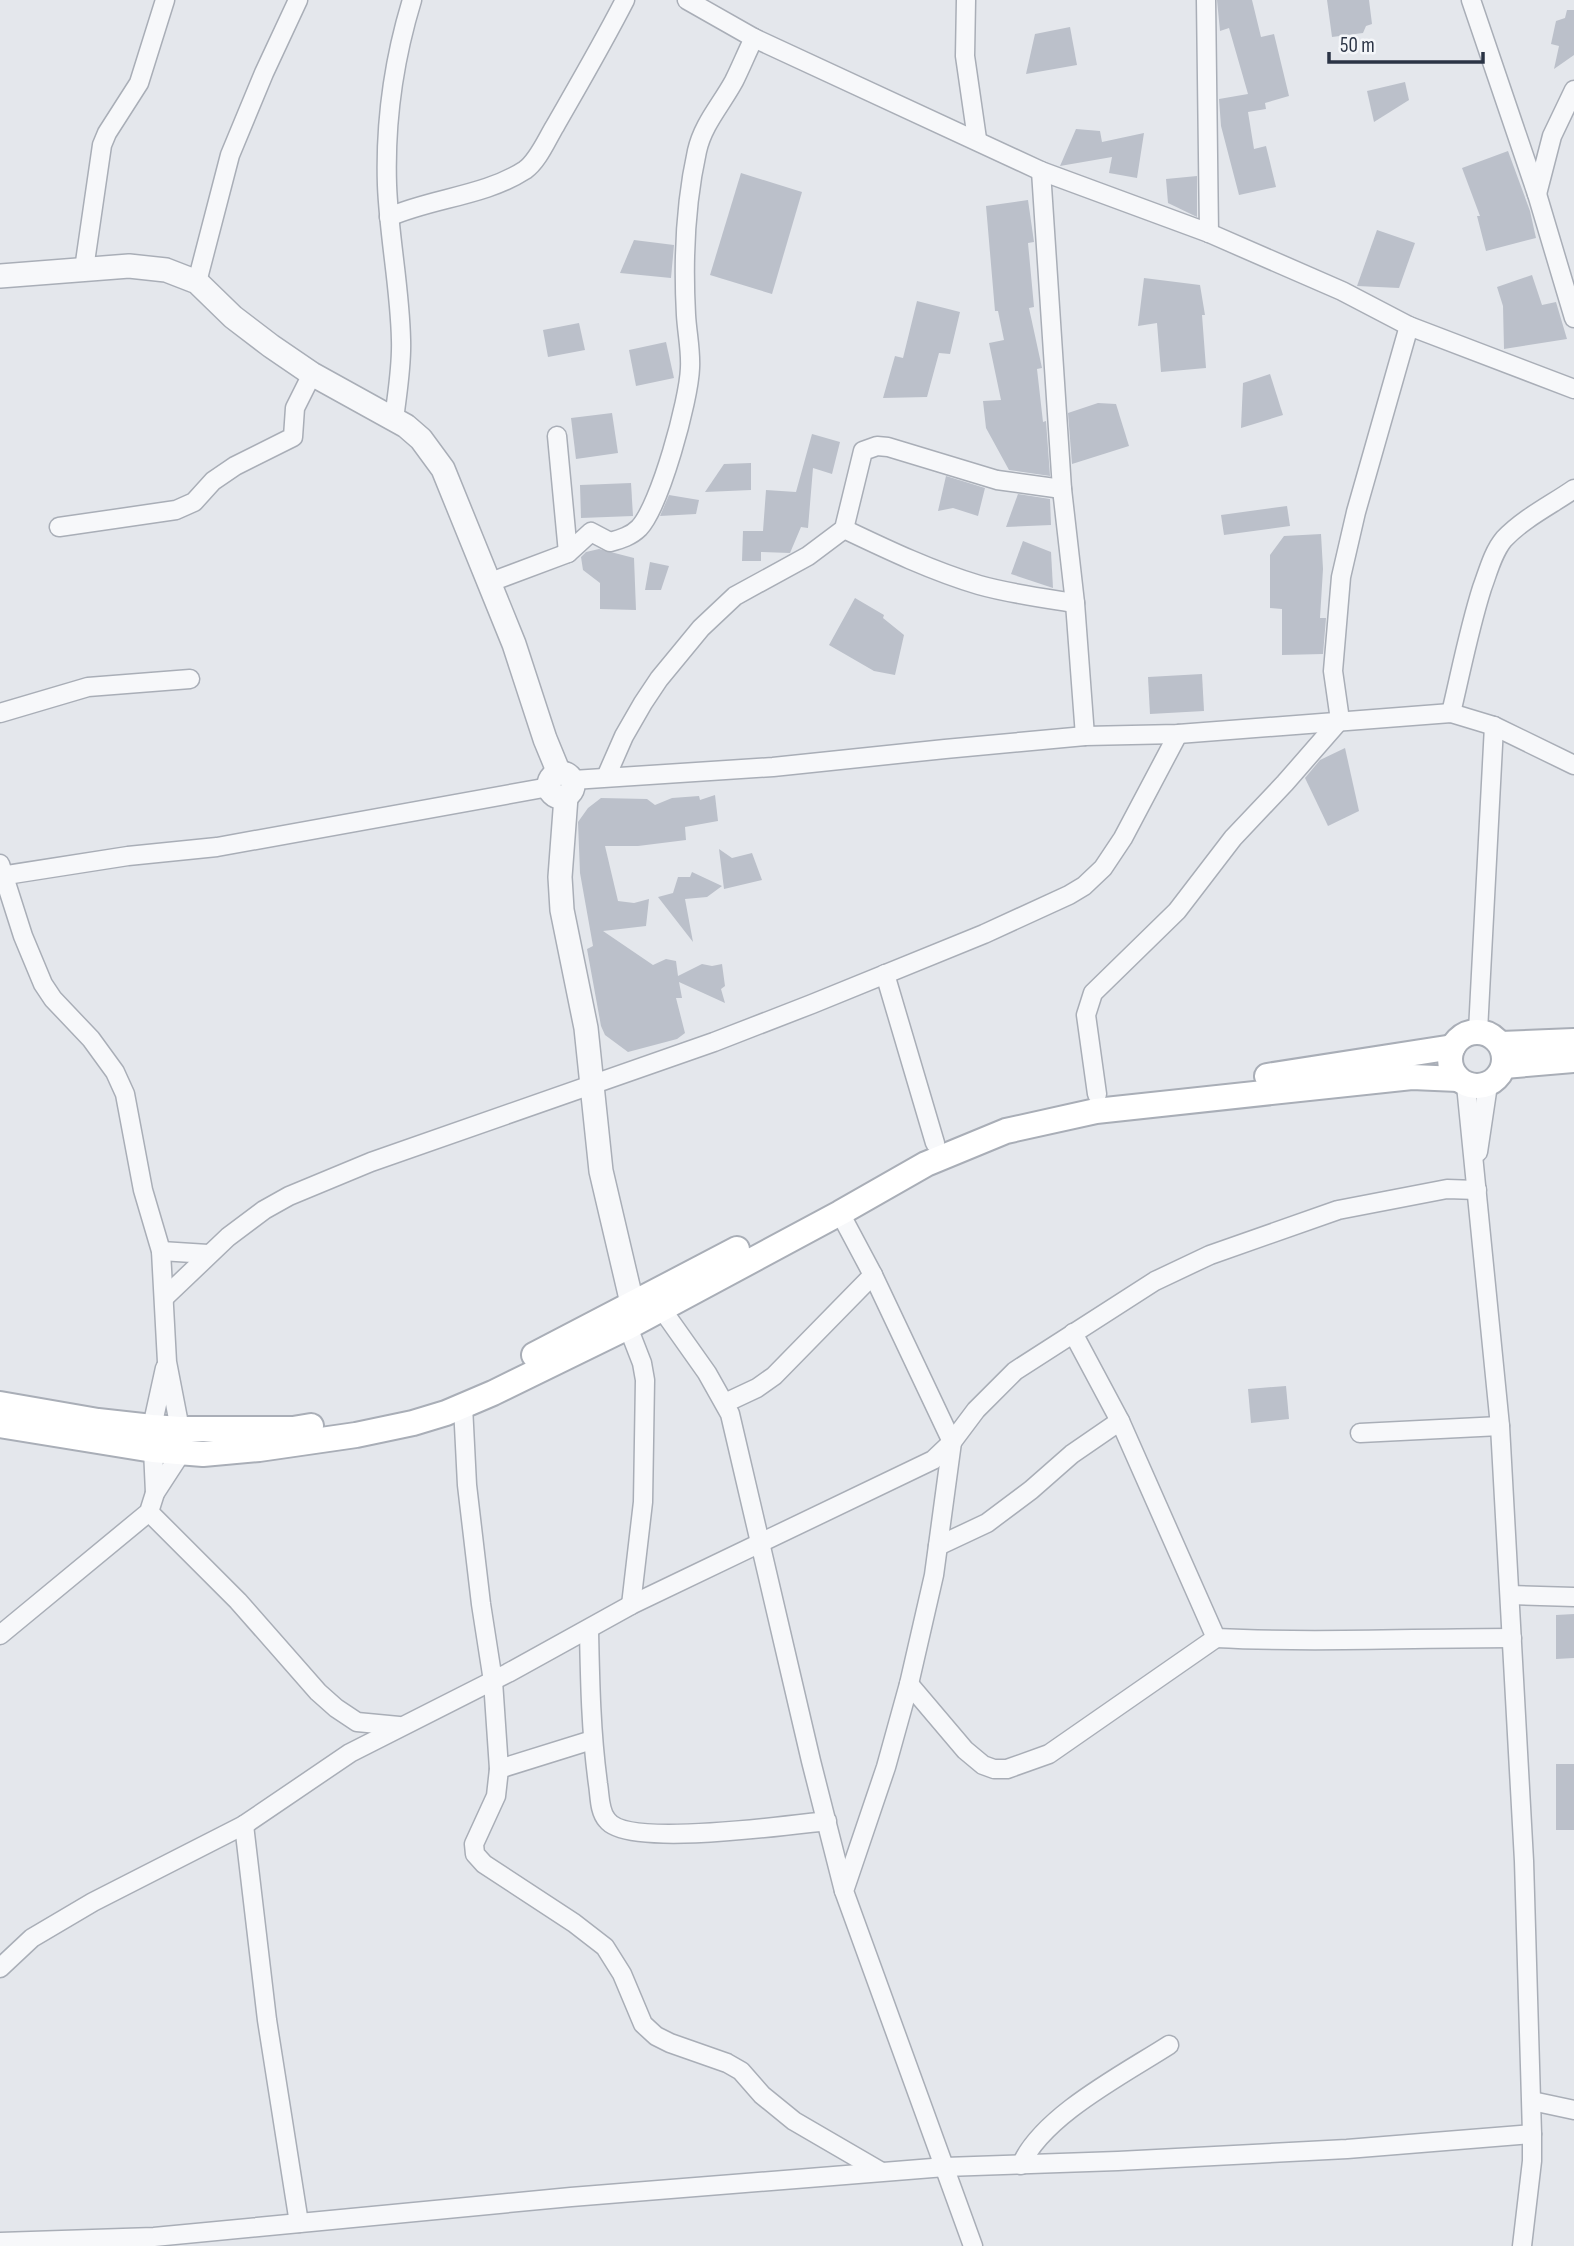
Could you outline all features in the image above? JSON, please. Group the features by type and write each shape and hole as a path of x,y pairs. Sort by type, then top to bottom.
{"main road":[{"path":"0,1425 181,1441 240,1451 356,1435 413,1423 463,1406 628,1327 840,1213 888,1184 946,1154 1006,1131 1109,1110 1362,1082 1412,1077 1470,1083 1498,1078 1503,1055 1488,1034 1479,1031 1461,1037 1453,1047 1450,1061 1470,1083"},
{"path":"1503,1055 1574,1041"},
{"path":"181,1441 293,1429 419,1406 472,1387 935,1143 999,1116 1097,1094 1276,1075 1453,1047"},
{"path":"1503,1055 1574,1060"},
{"path":"0,1404 98,1421 153,1439"}],"street":[{"path":"84,269 102,145 139,83 165,0"},
{"path":"197,282 230,155 298,0"},
{"path":"394,420 401,339 387,183 390,106 412,0"},
{"path":"389,217 487,186 527,169 597,54 625,0"},
{"path":"687,0 754,38 867,92 977,139 1041,171 1209,233 1342,291 1409,326 1574,389"},
{"path":"965,0 965,56 977,139"},
{"path":"1206,0 1209,233"},
{"path":"1471,0 1537,194 1574,318"},
{"path":"488,583 568,553 591,532 610,542 632,534 646,519 664,482 690,370 685,247 697,151 704,128 733,83 754,38"},
{"path":"1537,194 1552,136 1574,90"},
{"path":"1041,171 1062,489 1076,603 1085,736"},
{"path":"0,276 144,267 166,270 197,282 233,317 312,374 394,420 421,439 443,469 514,644 561,784 560,895 586,1028 601,1171 632,1303"},
{"path":"1097,1094 1086,1015 1093,992 1177,911 1233,838 1340,720 1333,671 1343,567 1409,326"},
{"path":"59,527 161,514 194,502 226,472 293,437 295,408 312,374"},
{"path":"557,436 568,553"},
{"path":"606,777 624,736 643,703 701,628 735,596 808,556 844,529 863,452 871,447 888,447 997,480 1025,486 1062,489"},
{"path":"1451,713 1468,635 1488,570 1497,551 1503,541 1525,521 1574,489"},
{"path":"844,529 928,567 977,584 1017,594 1076,603"},
{"path":"0,713 88,687 190,679"},
{"path":"0,1634 149,1512 155,1493 181,1441 167,1362 161,1251 143,1189 125,1094 116,1072 43,984 1,872 257,840 606,777 774,767 1085,736 1178,734 1451,713 1493,726 1574,765"},
{"path":"1479,1031 1493,726"},
{"path":"164,1298 208,1254 264,1210 289,1196 371,1161 714,1042 984,934 1069,895 1084,886 1102,867 1123,838 1178,734"},
{"path":"886,974 935,1143"},
{"path":"1470,1083 1476,1181 1500,1426 1524,1861 1532,2134 1522,2246"},
{"path":"0,1968 32,1938 93,1902 244,1825 349,1753 493,1681 631,1605 933,1460 952,1442 976,1410 1015,1371 1155,1281 1240,1243 1309,1219 1368,1203 1476,1181"},
{"path":"840,1213 873,1275 952,1442 934,1576 909,1684 886,1767 844,1891"},
{"path":"161,1251 208,1254"},
{"path":"725,1403 757,1388 774,1376 873,1275"},
{"path":"662,1308 725,1403 736,1436 844,1891 972,2246"},
{"path":"628,1327 642,1363 645,1380 643,1502 631,1605"},
{"path":"1073,1333 1120,1421 1216,1637"},
{"path":"155,1493 153,1439 167,1362"},
{"path":"463,1406 467,1485 493,1681 499,1769 496,1796 475,1839 474,1848 478,1858 605,1947 622,1974 643,2024 656,2036 741,2071 762,2095 794,2121 880,2171"},
{"path":"938,1546 987,1523 1031,1490 1072,1454 1120,1421"},
{"path":"1360,1433 1500,1426"},
{"path":"149,1512 238,1601 318,1692 349,1719 364,1724 402,1726"},
{"path":"1510,1595 1574,1597"},
{"path":"589,1630 592,1740 602,1810 608,1822 619,1830 631,1832 681,1834 827,1821"},
{"path":"909,1684 965,1750 983,1765 994,1769 1007,1769 1049,1754 1216,1637 1294,1642 1512,1639"},
{"path":"499,1769 592,1740"},
{"path":"244,1825 267,2020 299,2223"},
{"path":"1021,2165 1038,2136 1057,2119 1169,2045"},
{"path":"1532,2101 1574,2110"},
{"path":"0,2242 154,2237 880,2171 1347,2148 1532,2134"},
{"path":"247,2246 264,2228"}],"building":[{"path":"1217,0 1252,0 1261,37 1274,34 1289,96 1265,103 1266,109 1248,112 1254,149 1266,146 1276,187 1239,195 1221,126 1219,99 1248,94 1229,28 1220,31"},
{"path":"1327,0 1369,0 1372,24 1366,26 1363,33 1332,37"},
{"path":"1567,10 1574,10 1574,55 1554,69 1559,46 1551,44 1556,21 1565,18"},
{"path":"1070,27 1077,65 1026,74 1035,34"},
{"path":"1405,82 1409,100 1374,122 1367,91"},
{"path":"1076,129 1100,131 1102,142 1144,133 1137,178 1109,173 1112,157 1060,166"},
{"path":"1508,151 1530,211 1536,238 1486,251 1477,216 1480,216 1462,168"},
{"path":"741,173 802,192 772,294 710,275"},
{"path":"1197,176 1197,217 1168,203 1166,179"},
{"path":"1028,200 1034,242 1028,243 1034,307 1029,308 1042,368 1037,369 1043,422 1046,421 1050,476 1009,470 986,428 983,401 1001,400 989,343 1004,340 998,311 995,311 986,206"},
{"path":"1377,230 1415,243 1399,288 1357,286"},
{"path":"634,240 674,245 671,278 620,273"},
{"path":"1532,275 1542,305 1556,302 1567,339 1504,349 1503,306 1497,287"},
{"path":"1144,278 1200,285 1205,315 1202,315 1206,368 1161,372 1157,323 1138,326"},
{"path":"917,301 960,312 950,354 939,353 927,397 883,398 895,356 903,358"},
{"path":"579,323 585,350 548,357 543,330"},
{"path":"666,342 674,378 636,386 629,350"},
{"path":"1270,374 1283,415 1241,428 1243,383"},
{"path":"1098,403 1116,404 1129,446 1072,464 1068,413"},
{"path":"612,413 618,453 576,459 571,418"},
{"path":"812,434 840,442 832,474 813,468 808,528 801,527 790,553 761,552 761,561 742,561 743,531 763,531 766,490 796,492"},
{"path":"751,463 751,490 705,492 724,464"},
{"path":"946,476 985,488 978,516 953,508 938,511"},
{"path":"631,483 633,516 581,518 580,485"},
{"path":"1018,494 1050,499 1051,525 1006,527"},
{"path":"669,495 699,500 696,514 660,516"},
{"path":"1287,506 1290,526 1224,535 1221,515"},
{"path":"1321,534 1323,569 1320,618 1326,618 1323,654 1282,655 1282,609 1270,608 1270,555 1284,536"},
{"path":"1023,541 1051,552 1053,588 1011,574"},
{"path":"599,549 634,558 636,610 600,609 600,583 583,570 581,557 586,552"},
{"path":"650,562 669,566 661,590 645,590"},
{"path":"855,598 884,615 883,618 904,635 895,675 874,671 829,645"},
{"path":"1202,674 1204,711 1150,714 1148,677"},
{"path":"1345,748 1359,811 1328,826 1305,778 1320,760"},
{"path":"715,795 718,821 685,827 686,840 638,846 605,846 618,901 634,903 649,899 646,926 603,931 653,965 666,959 676,961 678,976 702,964 722,964 725,986 721,989 725,1003 679,982 682,998 676,998 685,1033 677,1039 628,1052 605,1035 601,1026 587,949 593,946 580,873 578,822 588,808 601,798 647,799 655,805 672,798 699,796 700,800"},
{"path":"719,849 732,858 752,853 762,880 724,889"},
{"path":"692,872 722,886 707,897 685,899 693,942 658,897 673,893 678,877 690,877"},
{"path":"1286,1386 1289,1419 1251,1423 1248,1389"},
{"path":"1574,1614 1574,1658 1556,1659 1556,1615"},
{"path":"1556,1764 1574,1764 1574,1830 1556,1830"}]}
